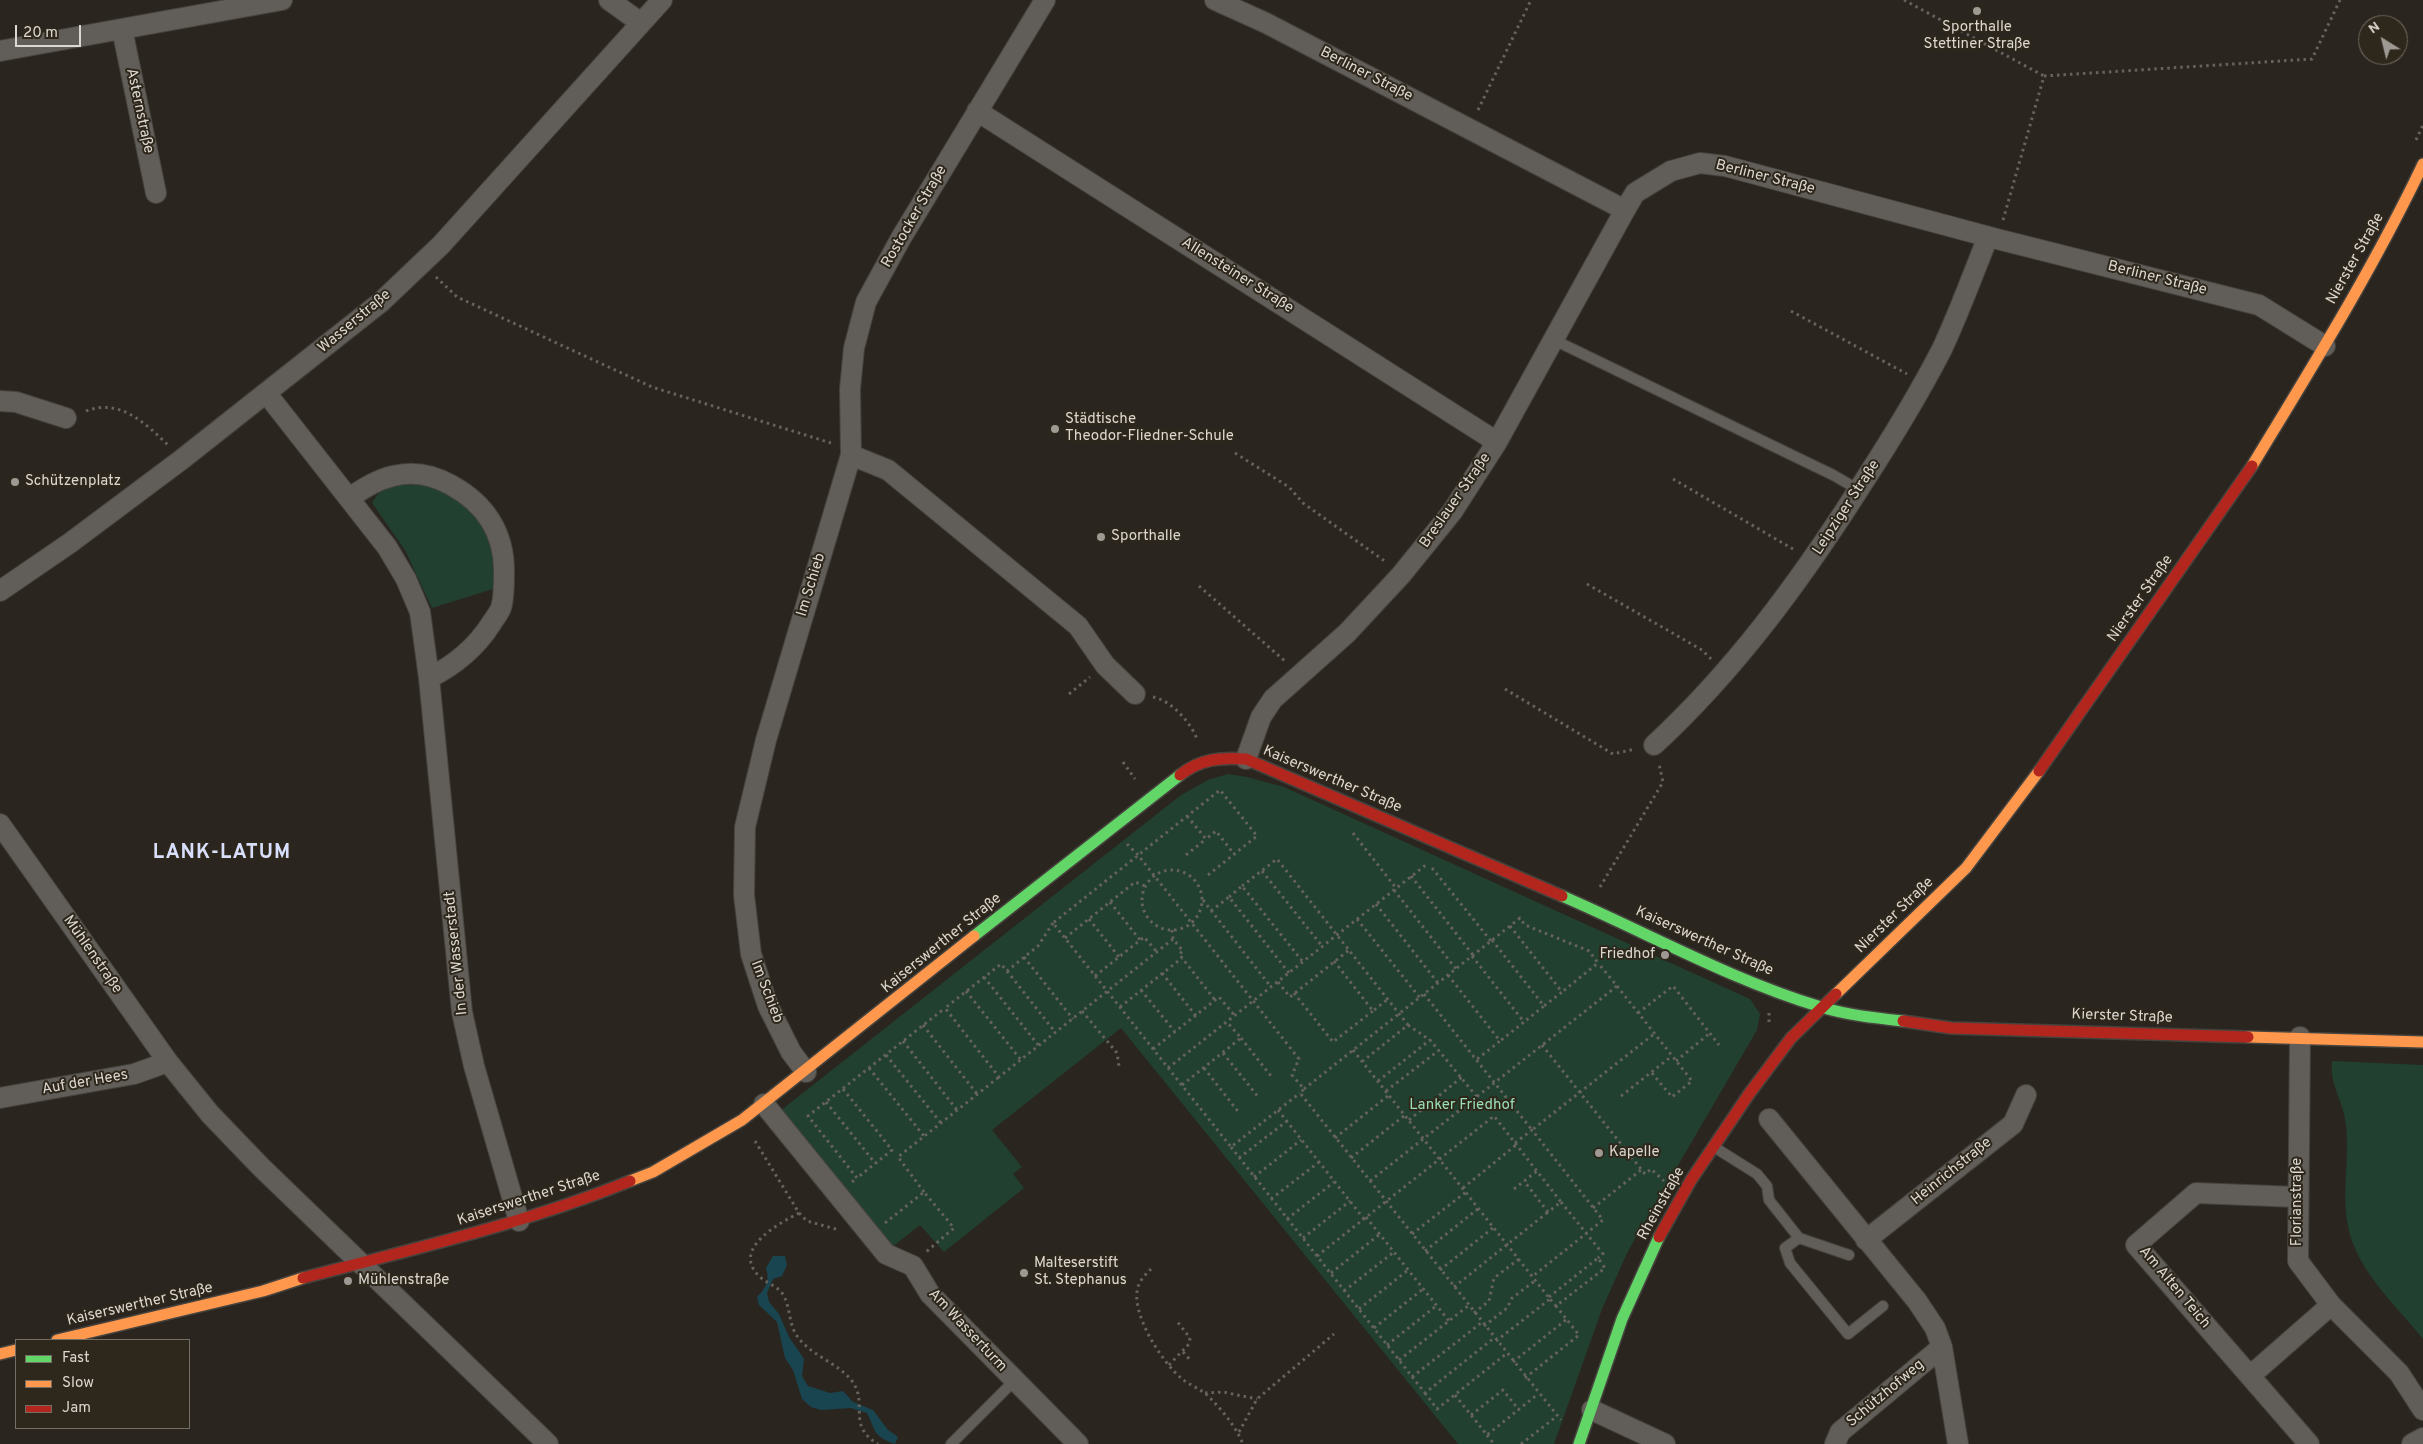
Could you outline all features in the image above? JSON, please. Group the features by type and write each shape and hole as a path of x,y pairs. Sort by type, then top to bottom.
{"street":[{"path":"0,51 249,3 282,0"},
{"path":"609,0 641,23"},
{"name":"Wasserstraße","path":"0,591 70,543 181,460 267,394 381,302 423,263 662,0"},
{"name":"Rostocker Straße","path":"851,450 850,390 853,356 866,302 901,238 1045,0"},
{"name":"Berliner Straße","path":"1215,0 1266,23 1625,210 1635,193 1672,171 1700,163 1725,166 1993,238 2259,305 2325,346"},
{"name":"Asternstraße","path":"122,29 156,193"},
{"name":"Allensteiner Straße","path":"977,111 1498,442"},
{"name":"Nierster Straße","path":"1821,1007 1966,868 1990,840 2246,474 2325,346 2400,212 2423,164"},
{"name":"Breslauer Straße","path":"1246,759 1261,718 1273,699 1347,633 1401,575 1452,512 1498,442 1625,210"},
{"name":"Leipziger Straße","path":"1654,745 1695,707 1752,640 1812,564 1888,445 1942,348 1993,238"},
{"name":"In der Wasserstadt","path":"267,394 387,547 406,580 420,612 429,678 462,1012 474,1066 519,1221"},
{"path":"0,401 16,402 66,418"},
{"path":"851,450 888,470 1078,626 1105,665 1135,694"},
{"name":"Im Schieb","path":"806,1072 791,1052 768,1006 751,954 744,895 745,828 766,740 851,450"},
{"path":"349,498 377,480 394,475 420,474 440,479 467,494 485,511 498,532 504,558 504,585 500,608 483,636 464,657 451,667 429,678"},
{"name":"Kaiserswerther Straße","path":"61,1339 263,1291 284,1283 519,1221 584,1200 653,1172 742,1120 764,1104 1112,826 1186,770 1205,761 1225,757 1246,759 1588,907 1768,988 1821,1007"},
{"name":"Mühlenstraße","path":"3,836 168,1062 210,1114 361,1264 548,1444"},
{"name":"Kierster Straße","path":"1821,1007 1882,1020 1951,1028 2423,1042"},
{"name":"Rheinstraße","path":"1579,1444 1622,1319 1656,1244 1691,1180 1748,1094 1791,1038 1821,1007"},
{"name":"Florianstraße","path":"2300,1038 2297,1197 2298,1261 2331,1305 2399,1373 2423,1410"},
{"name":"Auf der Hees","path":"0,1098 134,1074 168,1062"},
{"name":"Heinrichstraße","path":"1866,1240 2013,1124 2026,1094"},
{"name":"Am Wasserturm","path":"764,1104 886,1254 913,1266 930,1294 1078,1444"},
{"path":"1769,1119 1866,1240 1918,1301 1935,1328 1942,1347 1958,1444"},
{"name":"Am Alten Teich","path":"2297,1197 2196,1193 2136,1245 2309,1444"},
{"path":"2250,1376 2331,1305"},
{"name":"Schützhofweg","path":"1835,1444 1840,1432 1942,1347"},
{"path":"0,1354 15,1350"},
{"path":"1592,1410 1665,1444"},
{"path":"2412,1444 2423,1438"}],"lane":[{"path":"1554,340 1833,475 1859,490"},
{"path":"1713,1147 1757,1174 1767,1186 1769,1200 1799,1238 1849,1255"},
{"path":"1799,1238 1785,1248 1790,1263 1848,1334 1883,1306"},
{"path":"951,1444 1014,1381"}],"path":[{"path":"1470,128 1531,0"},
{"path":"1904,0 2044,76 2312,59 2340,0"},
{"path":"1993,238 2044,76"},
{"path":"2414,143 2423,125"},
{"path":"423,263 457,297 652,387 851,450"},
{"path":"1791,311 1922,383"},
{"path":"66,418 98,406 121,410 143,422 181,460"},
{"path":"1235,453 1289,487 1303,503 1380,557 1401,575"},
{"path":"1673,480 1787,545 1812,564"},
{"path":"1587,584 1702,650 1724,671"},
{"path":"1200,586 1274,650 1299,675"},
{"path":"1069,694 1105,665"},
{"path":"1505,690 1613,754 1654,745 1663,782 1588,907"},
{"path":"1135,694 1162,698 1193,728 1205,761"},
{"path":"1006,971 1038,946 1053,923 1220,790 1257,836 1208,875"},
{"path":"1188,816 1206,839"},
{"path":"1347,825 1456,969"},
{"path":"1112,826 1192,922 1299,1059 1292,1074 1304,1089"},
{"path":"1186,855 1216,831 1234,854"},
{"path":"1211,911 1277,859 1408,1025 1430,1040 1477,1097"},
{"path":"1168,1068 1428,863 1544,1006"},
{"path":"1202,900 1197,916 1192,922 1172,930 1156,926 1146,916 1142,902 1145,886 1154,875 1165,870 1174,870 1189,875 1197,883 1202,900 1271,987"},
{"path":"1262,870 1322,946"},
{"path":"1411,876 1524,1022"},
{"path":"1065,938 1135,882 1145,886"},
{"path":"1242,886 1303,962"},
{"path":"1229,897 1289,973"},
{"path":"1110,902 1140,940"},
{"path":"1376,904 1438,983"},
{"path":"1231,1147 1520,918 1525,925 1589,951 1692,1081 1672,1097 1651,1072"},
{"path":"1089,919 1119,957"},
{"path":"1357,919 1420,998"},
{"path":"1053,923 1438,1409 1506,1354"},
{"path":"1510,926 1562,992"},
{"path":"1172,930 1174,939 1183,951 1179,954 1215,1000"},
{"path":"1095,976 1144,937 1157,952"},
{"path":"898,1157 1174,939"},
{"path":"1278,982 1290,996 1349,950"},
{"path":"1024,957 1073,1019"},
{"path":"1120,1007 1182,958"},
{"path":"1334,961 1373,1011"},
{"path":"1476,1060 1598,963"},
{"path":"857,1178 808,1116 1000,964 1055,1032"},
{"path":"1162,973 1196,1016"},
{"path":"1448,975 1500,1041"},
{"path":"984,977 1039,1046"},
{"path":"1370,1182 1617,986"},
{"path":"1638,1013 1673,986 1720,1045"},
{"path":"1768,988 1769,1034"},
{"path":"1141,990 1175,1032"},
{"path":"966,991 1021,1060"},
{"path":"1294,993 1333,1042 1388,999"},
{"path":"1424,994 1603,1220 1533,1276"},
{"path":"1153,1049 1219,997 1235,1016"},
{"path":"945,1008 999,1077"},
{"path":"1082,1011 1116,1053 1119,1066"},
{"path":"1227,1022 1271,1076"},
{"path":"923,1025 977,1094"},
{"path":"1362,1061 1408,1025"},
{"path":"1676,1061 1710,1033"},
{"path":"1462,1188 1654,1034"},
{"path":"1182,1086 1241,1038"},
{"path":"1378,1081 1430,1040"},
{"path":"903,1041 957,1110"},
{"path":"1542,1045 1641,1170 1645,1174 1651,1169 1667,1184"},
{"path":"1353,1050 1579,1335 1525,1378"},
{"path":"1386,1091 1438,1051"},
{"path":"1223,1053 1259,1098"},
{"path":"886,1054 941,1123"},
{"path":"1621,1096 1672,1056"},
{"path":"869,1068 924,1136"},
{"path":"1204,1068 1240,1114"},
{"path":"1409,1120 1462,1077"},
{"path":"843,1089 954,1228 935,1243"},
{"path":"1300,1093 1512,1362 1563,1422"},
{"path":"1335,1138 1389,1095"},
{"path":"826,1102 875,1163"},
{"path":"1278,1110 1334,1182 1380,1234 1449,1321"},
{"path":"1351,1158 1405,1115"},
{"path":"1317,1256 1494,1116 1603,1254 1550,1298 1425,1393"},
{"path":"742,1120 799,1213 807,1221 874,1240"},
{"path":"1240,1158 1287,1122"},
{"path":"1254,1177 1301,1140"},
{"path":"857,1189 852,1182 892,1150"},
{"path":"1271,1199 1318,1162"},
{"path":"1593,1208 1641,1170"},
{"path":"1514,1189 1537,1171"},
{"path":"1524,1181 1548,1212"},
{"path":"1287,1219 1334,1182"},
{"path":"879,1216 884,1223 924,1192"},
{"path":"1412,1234 1466,1192"},
{"path":"1303,1238 1350,1201"},
{"path":"1454,1287 1561,1202"},
{"path":"1425,1251 1478,1208"},
{"path":"799,1213 774,1227 760,1238 751,1254 752,1265 758,1276 782,1294 791,1326 797,1337 810,1350 843,1371 854,1384 859,1401 860,1425 865,1435 878,1444"},
{"path":"1440,1270 1494,1227"},
{"path":"1331,1273 1380,1234"},
{"path":"1344,1291 1394,1252"},
{"path":"1556,1306 1605,1268 1598,1258"},
{"path":"1474,1313 1489,1301 1494,1278 1519,1259"},
{"path":"1151,1269 1138,1285 1138,1302 1148,1334 1180,1378 1205,1393 1238,1432 1243,1444"},
{"path":"1359,1309 1408,1270"},
{"path":"1484,1326 1508,1308 1512,1298 1536,1280"},
{"path":"1374,1328 1423,1289"},
{"path":"1387,1345 1436,1306"},
{"path":"1399,1360 1468,1306"},
{"path":"1512,1362 1566,1319"},
{"path":"1169,1365 1183,1352 1189,1344 1190,1338 1176,1320"},
{"path":"1412,1377 1481,1322"},
{"path":"1238,1432 1257,1399 1334,1334"},
{"path":"1183,1352 1191,1361"},
{"path":"1471,1415 1504,1390 1519,1410"},
{"path":"1205,1393 1223,1392 1257,1399"},
{"path":"1487,1435 1538,1394"},
{"path":"1455,1395 1494,1444"},
{"path":"1521,1444 1556,1416"}],"green space":[{"path":"417,484 442,489 461,502 484,527 495,556 493,589 432,608 405,550 372,503 376,496 386,488 396,485"},
{"name":"Lanker Friedhof","path":"1228,774 1284,787 1750,999 1760,1014 1757,1030 1628,1251 1602,1309 1554,1444 1458,1444 1121,1028 992,1130 1022,1167 1013,1174 1024,1188 944,1252 920,1225 891,1248 780,1111 1181,795 1208,780"},
{"path":"2332,1061 2423,1065 2423,1339 2378,1286 2359,1257 2352,1242 2345,1199 2347,1132 2343,1111 2334,1084"}],"water":[{"path":"773,1256 785,1256 787,1265 782,1276 773,1279 767,1293 769,1302 779,1314 789,1337 804,1359 802,1376 808,1386 830,1393 843,1391 853,1402 873,1410 888,1430 898,1437 895,1444 876,1433 867,1413 851,1408 821,1410 811,1407 802,1399 793,1370 785,1358 777,1322 759,1305 757,1297 766,1284 768,1277 766,1268"}],"traffic: fast":[{"path":"974,936 1180,775"},
{"path":"1562,896 1722,970 1788,996 1841,1012 1903,1021"},
{"path":"1579,1444 1622,1319 1659,1237"}],"traffic: slow":[{"path":"2252,466 2363,280 2423,164"},
{"path":"1836,994 1966,868 2039,771"},
{"path":"630,1181 653,1172 742,1120 974,936"},
{"path":"2248,1037 2423,1042"},
{"path":"61,1339 263,1291 303,1278"},
{"path":"0,1354 15,1350"}],"traffic: jam":[{"path":"2039,771 2252,466"},
{"path":"1180,775 1195,765 1211,760 1228,758 1246,759 1562,896"},
{"path":"1659,1237 1691,1180 1749,1094 1791,1038 1836,994"},
{"path":"1903,1021 1951,1028 2248,1037"},
{"path":"303,1278 509,1223 630,1181"}],"place":[{"name":"Sporthalle Stettiner Straße","path":"1977,11"},
{"name":"Städtische Theodor-Fliedner-Schule","path":"1055,429"},
{"name":"Schützenplatz","path":"15,482"},
{"name":"Sporthalle","path":"1101,537"},
{"name":"Friedhof","path":"1665,955"},
{"name":"Kapelle","path":"1599,1153"},
{"name":"Malteserstift St. Stephanus","path":"1024,1273"},
{"name":"Mühlenstraße","path":"348,1281"}],"district":[{"name":"LANK-LATUM","path":"222,854"}]}
